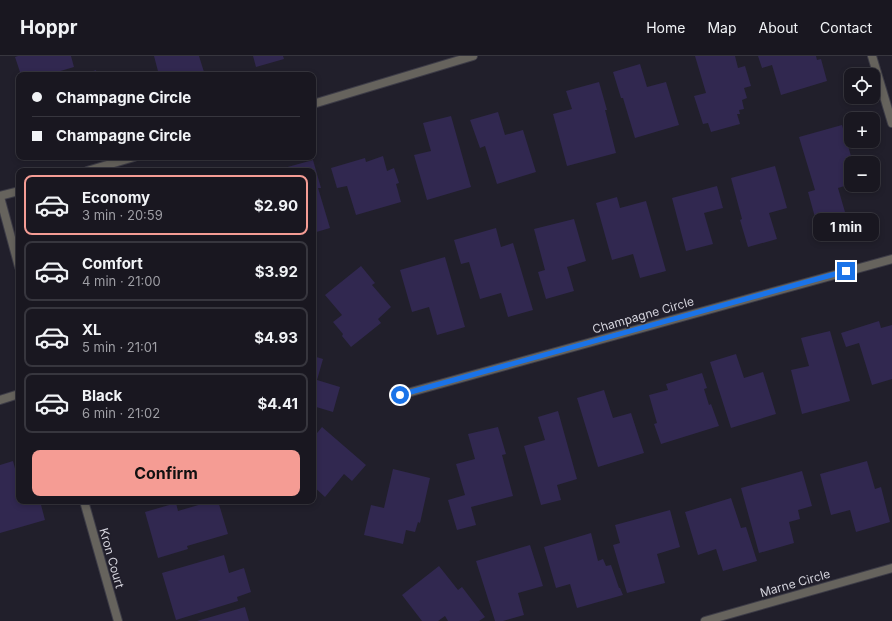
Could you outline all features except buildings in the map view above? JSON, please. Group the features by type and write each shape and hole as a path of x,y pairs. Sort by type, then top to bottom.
{"street":[{"path":"316,103 473,56"},
{"path":"872,56 892,123"},
{"path":"97,168 124,160"},
{"path":"16,192 0,197 16,256"},
{"name":"Champagne Circle","path":"400,395 892,259"},
{"path":"0,400 16,395"},
{"name":"Kron Court","path":"85,504 118,621"},
{"name":"Marne Circle","path":"705,621 892,568"}],"route":[{"path":"400,395 846,271"}]}
